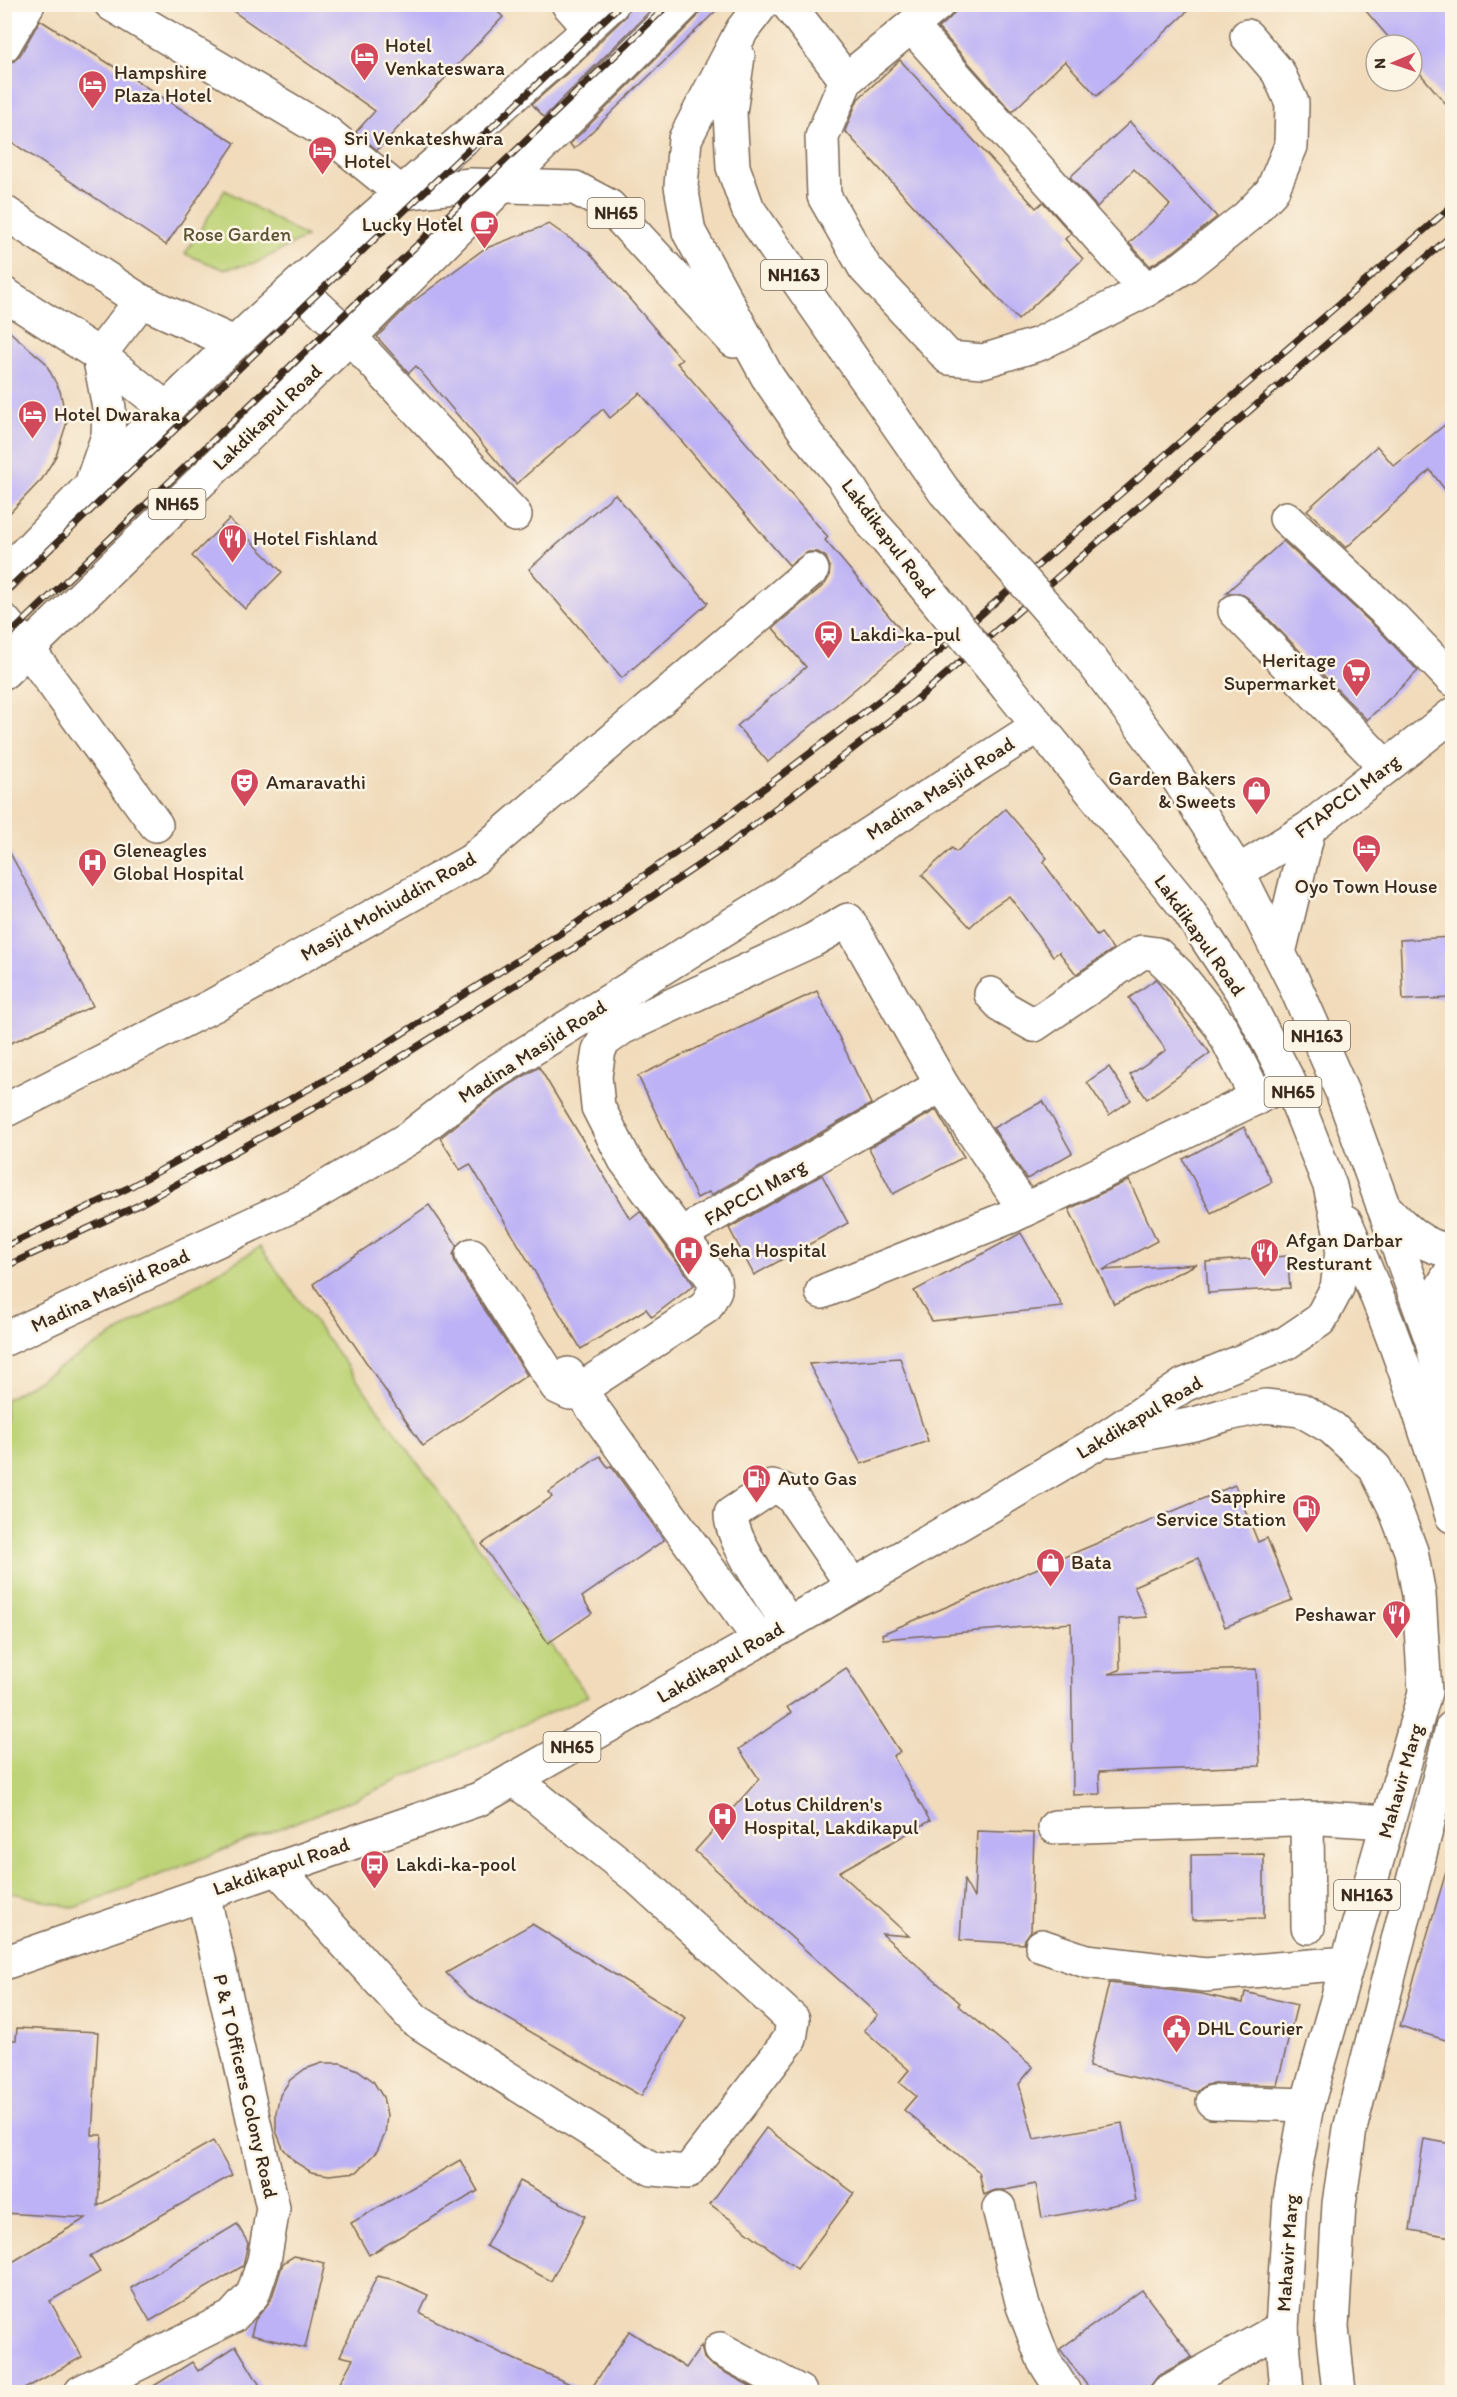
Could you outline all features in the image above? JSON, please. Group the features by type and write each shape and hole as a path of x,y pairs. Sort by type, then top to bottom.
{"main road":[{"path":"4,45 28,4"},
{"path":"111,4 326,132 401,194"},
{"name":"Lakdikapul Road","path":"4,672 504,186 684,4"},
{"name":"Lakdikapul Road","path":"4,1963 479,1799 788,1624 1099,1442 1184,1385 1286,1342 1320,1320 1337,1288 1343,1244 1330,1186 1289,1082 1244,995 1187,909 872,523 842,476 809,437 767,376 689,232 681,186 685,139 742,30 762,4"},
{"path":"788,4 846,80"},
{"path":"938,4 846,80 822,137 824,196 866,268 950,358 983,361 1039,344 1146,290 1184,267 1247,217 1272,191 1291,146 1292,103 1278,72 1247,36"},
{"path":"4,575 234,344 576,41 596,10"},
{"path":"912,27 1146,290"},
{"name":"Lakdikapul Road","path":"742,30 730,113 733,167 748,208 944,490 1079,644 1163,755 1238,872 1279,953 1342,1092 1432,1341"},
{"name":"Lakdikapul Road","path":"401,194 471,185 575,188 609,206 767,376"},
{"path":"4,212 141,301 234,344"},
{"path":"297,287 350,337 515,515"},
{"path":"4,294 99,355 167,409"},
{"path":"89,489 108,436 109,408 99,355 141,301"},
{"path":"1286,518 1394,619 1452,679"},
{"name":"Masjid Mohiuddin Road","path":"4,1110 214,1005 471,861 812,570"},
{"path":"1236,611 1386,767"},
{"path":"4,621 28,649 156,825"},
{"name":"FTAPCCI Marg","path":"1238,872 1309,828 1452,715"},
{"name":"Madina Masjid Road","path":"5,1339 304,1200 409,1138 487,1077 778,896 811,872 1038,726"},
{"path":"1279,953 1309,828"},
{"path":"681,1234 625,1160 598,1107 596,1076 599,1050 604,1041 622,1028 813,940 848,920 942,1085 1025,1209"},
{"path":"991,994 1004,1008 1034,1025 1142,952 1157,954 1179,975 1221,1027 1257,1098"},
{"path":"822,1292 1025,1209 1289,1082"},
{"name":"FAPCCI Marg","path":"579,1390 706,1307 711,1301 715,1290 714,1280 681,1234 942,1085"},
{"path":"1330,1186 1369,1274 1439,1469 1452,1516"},
{"path":"1383,1206 1409,1234 1444,1250 1452,1250"},
{"path":"475,1244 760,1640"},
{"path":"1432,1341 1432,1304 1452,1270"},
{"name":"NH163","path":"1432,1341 1446,1406 1452,1449"},
{"name":"Mahavir Marg","path":"1099,1442 1194,1424 1265,1406 1301,1410 1332,1428 1375,1468 1394,1506 1411,1551 1419,1595 1425,1692 1306,2105 1290,2199 1282,2328 1287,2392"},
{"path":"788,1624 738,1541 731,1524 732,1514 772,1487 783,1490 792,1497 853,1586"},
{"name":"Mahavir Marg","path":"1339,2392 1332,2327 1339,2204 1350,2129 1452,1728"},
{"path":"277,1868 415,2020 652,2169 688,2172 790,2039 793,2020 639,1879 514,1779"},
{"path":"1055,1827 1307,1818 1388,1822"},
{"path":"1307,1818 1308,1927"},
{"name":"P & T Officers Colony Road","path":"81,2392 232,2317 253,2294 264,2261 273,2208 203,1893"},
{"path":"1042,1946 1086,1961 1205,1975 1347,1963"},
{"path":"1213,2102 1306,2105"},
{"path":"999,2208 1023,2306 1044,2361 1064,2392"},
{"path":"1168,2392 1282,2328"},
{"path":"720,2349 800,2392"}],"green space":[{"name":"Rose Garden","path":"225,190 306,237 256,263 223,269 185,254"},
{"path":"260,1247 588,1696 358,1798 74,1908 5,1891 5,1400"}],"building":[{"path":"223,4 490,4 503,17 377,150 356,132 375,111"},
{"path":"630,4 657,4 544,117 532,104 588,55 625,17"},
{"path":"702,4 723,4 574,149 570,144 697,17"},
{"path":"961,4 1195,4 1097,96 1065,61 1012,112 938,28"},
{"path":"1360,4 1452,4 1452,111 1424,78 1424,33 1385,33"},
{"name":"Hampshire Plaza Hotel","path":"40,20 235,143 166,245 4,137 4,64 14,61 20,55"},
{"path":"900,60 1036,208 1043,202 1071,233 1065,239 1083,259 1018,320 845,131 858,99"},
{"path":"1130,122 1217,217 1173,252 1150,266 1129,243 1170,205 1134,169 1097,207 1070,177"},
{"path":"549,224 589,252 682,360 677,363 828,537 825,540 911,642 768,762 737,726 806,667 773,628 825,584 829,577 830,567 826,557 818,552 808,552 789,565 640,393 610,418 603,409 516,484 416,366 409,373 377,337 411,303 484,249"},
{"name":"Hotel Dwaraka","path":"4,327 45,362 60,391 67,422 56,456 42,479 4,519"},
{"path":"1452,419 1452,499 1430,470 1346,548 1307,510 1377,446 1394,466"},
{"path":"615,494 708,603 622,678 529,569"},
{"path":"229,519 282,572 245,609 192,556"},
{"path":"1283,541 1381,632 1418,671 1367,720 1248,598 1240,593 1226,593"},
{"path":"1005,809 1047,858 1043,862 1097,936 1101,933 1113,949 1076,974 1059,952 1053,956 1009,896 987,911 970,927 922,875 952,848 956,852"},
{"path":"4,842 93,1006 4,1046"},
{"path":"1452,937 1452,998 1403,1000 1400,940"},
{"path":"1156,979 1210,1053 1147,1099 1130,1075 1166,1050 1129,998"},
{"path":"817,991 871,1104 711,1195 709,1192 697,1198 638,1076"},
{"path":"539,1067 630,1219 640,1211 694,1285 652,1317 646,1309 581,1349 470,1164 460,1170 440,1138 498,1092"},
{"path":"1109,1067 1131,1100 1109,1115 1087,1082"},
{"path":"1043,1101 1072,1153 1027,1179 993,1128"},
{"path":"936,1110 964,1157 893,1194 869,1148"},
{"path":"1244,1127 1272,1182 1211,1213 1183,1159"},
{"path":"822,1175 848,1223 754,1275 729,1228"},
{"path":"1129,1180 1157,1241 1103,1270 1197,1264 1114,1304 1069,1209"},
{"path":"429,1205 457,1245 453,1255 456,1265 527,1375 423,1446 313,1284"},
{"path":"1021,1233 1063,1307 932,1321 914,1291"},
{"path":"1287,1256 1290,1288 1208,1293 1206,1262"},
{"path":"900,1358 928,1441 861,1464 809,1364"},
{"path":"600,1456 608,1467 611,1466 664,1540 582,1597 592,1613 548,1643 482,1544 552,1497 549,1492"},
{"path":"1235,1485 1258,1542 1267,1538 1292,1600 1225,1627 1198,1558 1134,1586 1147,1617 1119,1619 1120,1670 1108,1674 1256,1669 1260,1766 1099,1772 1100,1794 1073,1795 1071,1623 883,1639 882,1634"},
{"path":"846,1668 900,1752 893,1756 930,1821 839,1872 909,1936 882,1934 960,2003 958,2005 1033,2067 1019,2084 1034,2139 1122,2123 1136,2201 1042,2218 1036,2184 995,2190 984,2195 979,2172 904,2110 916,2096 899,2082 909,2070 864,2030 878,2015 695,1851 759,1779 739,1749 791,1713 787,1707"},
{"path":"977,1831 1034,1833 1031,1931 1024,1944 960,1940 964,1880 974,1898"},
{"path":"1264,1854 1264,1918 1192,1920 1191,1855"},
{"path":"1446,1872 1452,1873 1452,2042 1400,2026"},
{"path":"532,1924 686,2018 641,2096 469,1996 446,1973"},
{"path":"1109,1983 1202,1994 1243,2003 1245,1992 1297,2005 1277,2085 1214,2083 1204,2086 1197,2092 1089,2067"},
{"path":"17,2028 98,2032 92,2135 102,2135 98,2206 213,2141 232,2175 90,2256 100,2272 50,2301 82,2357 19,2392 4,2392 4,2267 86,2218 4,2213 4,2040 16,2040"},
{"path":"322,2063 341,2063 358,2070 373,2081 383,2097 387,2115 385,2134 377,2151 357,2172 329,2175 311,2172 295,2162 283,2148 276,2131 276,2113 280,2095 290,2080 305,2069"},
{"path":"766,2128 854,2193 797,2269 710,2204"},
{"path":"1424,2139 1452,2144 1452,2237 1410,2230"},
{"path":"460,2160 478,2191 369,2255 351,2223"},
{"path":"520,2181 585,2216 551,2281 486,2246"},
{"path":"237,2224 248,2243 243,2266 150,2321 131,2288"},
{"path":"294,2256 325,2263 305,2348 251,2335 255,2320 271,2300 283,2263"},
{"path":"377,2276 395,2280 428,2295 420,2313 507,2356 588,2392 335,2392 353,2359 340,2356"},
{"path":"1142,2290 1192,2357 1158,2376 1146,2392 1092,2392 1060,2349"},
{"path":"629,2331 686,2368 701,2346 704,2358 711,2365 761,2392 589,2392"},
{"path":"236,2346 264,2392 144,2392 192,2362 198,2371"}],"railway":[{"path":"4,593 621,4"},
{"path":"4,640 669,4"},
{"path":"4,1247 128,1188 354,1064 575,924 717,824 901,684 1452,206"},
{"path":"4,1267 137,1206 361,1082 589,939 724,848 915,701 1452,235"}],"place":[{"name":"Hotel Venkateswara","path":"364,82"},
{"name":"Hampshire Plaza Hotel","path":"93,110"},
{"name":"Sri Venkateshwara Hotel","path":"323,176"},
{"name":"Lucky Hotel","path":"484,250"},
{"name":"Hotel Dwaraka","path":"33,440"},
{"name":"Hotel Fishland","path":"232,564"},
{"name":"Lakdi-ka-pul","path":"829,660"},
{"name":"Heritage Supermarket","path":"1357,698"},
{"name":"Amaravathi","path":"245,808"},
{"name":"Garden Bakers & Sweets","path":"1257,816"},
{"name":"Oyo Town House","path":"1366,874"},
{"name":"Gleneagles Global Hospital","path":"92,888"},
{"name":"Seha Hospital","path":"688,1276"},
{"name":"Afgan Darbar Resturant","path":"1265,1278"},
{"name":"Auto Gas","path":"757,1504"},
{"name":"Sapphire Service Station","path":"1307,1534"},
{"name":"Bata","path":"1050,1588"},
{"name":"Peshawar","path":"1397,1640"},
{"name":"Lotus Children's Hospital, Lakdikapul","path":"723,1842"},
{"name":"Lakdi-ka-pool","path":"375,1890"},
{"name":"DHL Courier","path":"1176,2054"}]}
